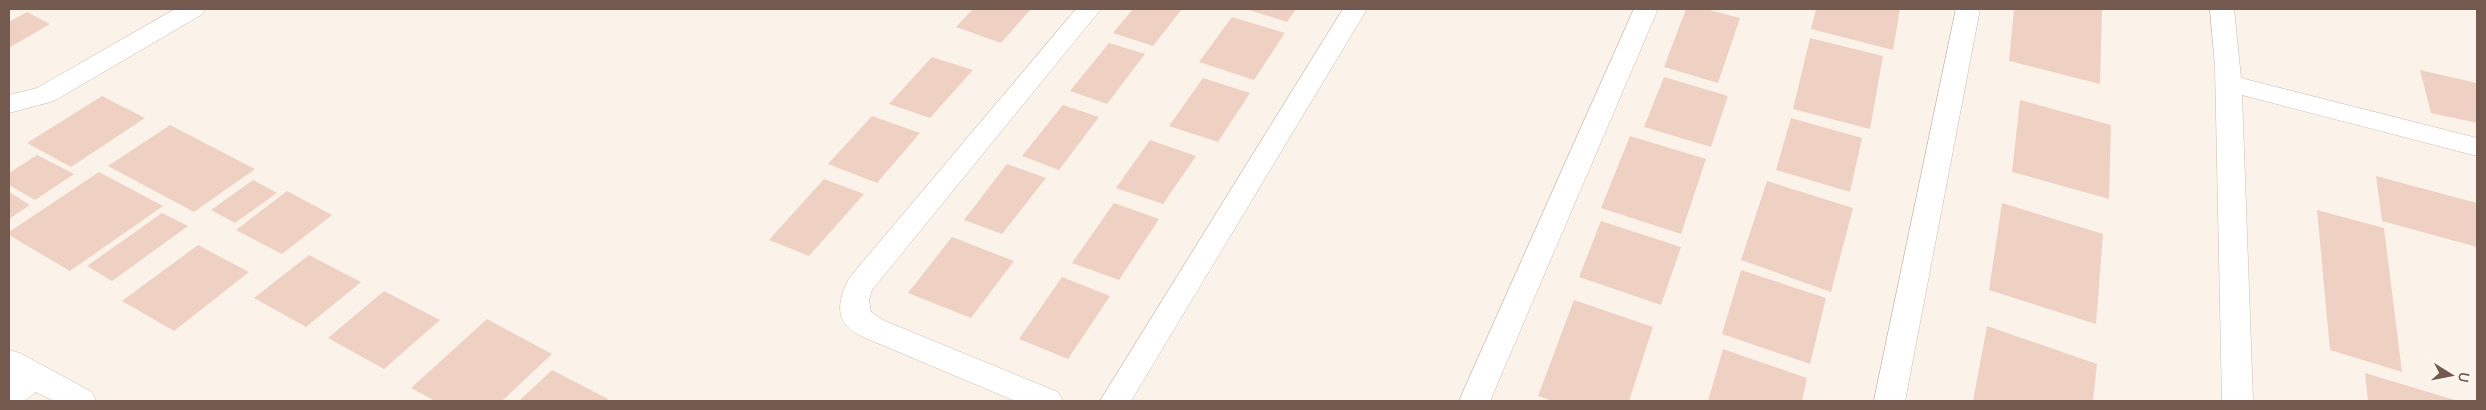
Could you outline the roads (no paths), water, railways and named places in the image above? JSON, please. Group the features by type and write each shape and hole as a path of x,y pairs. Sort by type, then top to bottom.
{"street":[{"path":"9,104 45,95 193,9"},
{"path":"1047,401 874,329 857,318 854,300 860,285 1089,9"},
{"path":"1115,401 1355,9"},
{"path":"1474,401 1646,9"},
{"path":"1889,401 1968,9"},
{"path":"2222,9 2228,83 2238,401"},
{"path":"2228,83 2477,147"},
{"path":"9,395 22,369 81,401"}]}
